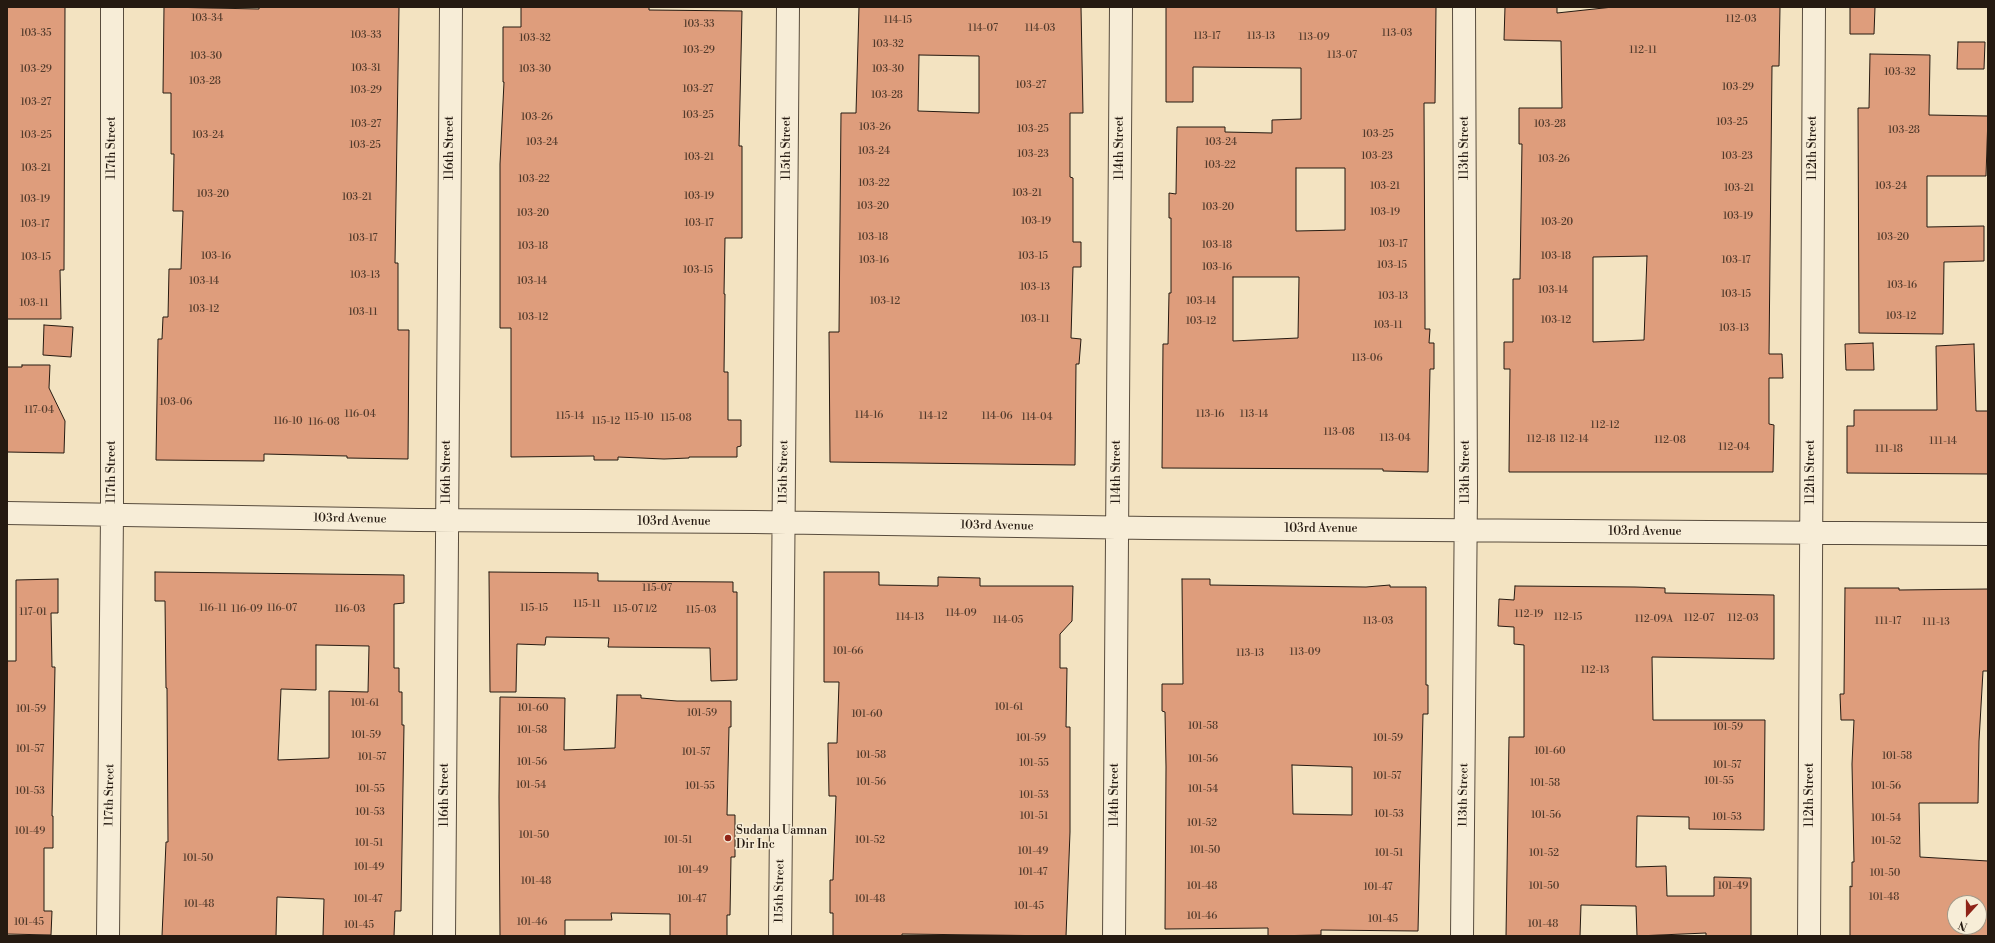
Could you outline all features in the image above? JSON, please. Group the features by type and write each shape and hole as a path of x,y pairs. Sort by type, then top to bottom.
{"street":[{"name":"117th Street","path":"108,936 112,514 112,7"},
{"name":"116th Street","path":"444,936 451,7"},
{"name":"115th Street","path":"780,936 788,7"},
{"name":"114th Street","path":"1114,936 1121,7"},
{"name":"113th Street","path":"1462,936 1466,531 1464,7"},
{"name":"112th Street","path":"1809,936 1814,7"},
{"name":"103rd Avenue","path":"7,513 1117,528 1811,534 1988,534"}],"building":[{"path":"7,7 65,7 64,270 60,270 61,319 7,319"},
{"path":"164,7 259,9 259,7 399,7 395,263 398,263 398,330 409,330 408,459 264,454 264,461 156,460 158,339 162,339 163,317 168,317 169,269 181,269 183,211 173,211 174,154 171,154 171,93 163,93"},
{"path":"521,7 649,7 649,10 742,11 739,146 742,146 742,238 725,238 724,294 724,372 728,372 728,420 741,420 741,446 737,447 737,457 689,457 664,459 618,457 618,460 594,460 594,456 511,457 511,328 500,328 500,164 504,82 503,27 521,27"},
{"path":"859,7 1081,7 1083,113 1070,113 1070,177 1073,178 1073,242 1081,242 1081,267 1073,267 1071,338 1081,339 1079,364 1076,364 1075,465 830,462 829,332 839,332 841,113 856,113","holes":["919,55 979,56 979,113 918,111"]},
{"path":"1166,7 1436,7 1435,103 1424,103 1425,329 1430,329 1429,343 1434,343 1434,369 1430,369 1428,472 1383,471 1383,469 1162,468 1163,344 1168,344 1169,293 1171,293 1171,218 1169,218 1169,193 1176,194 1177,127 1225,127 1225,132 1272,133 1272,120 1301,119 1301,68 1193,67 1193,102 1166,102","holes":["1296,168 1345,168 1345,230 1296,231","1233,277 1299,277 1298,338 1233,341"]},
{"path":"1505,7 1557,7 1557,13 1613,7 1780,7 1779,66 1772,66 1769,354 1782,354 1783,378 1769,378 1769,424 1774,425 1773,472 1509,472 1510,369 1504,369 1504,342 1513,342 1513,279 1520,279 1522,144 1519,144 1519,108 1562,108 1561,41 1504,40","holes":["1647,256 1644,340 1593,342 1593,257"]},
{"path":"1850,7 1875,7 1874,34 1850,34"},
{"path":"1958,42 1985,42 1984,69 1957,69"},
{"path":"1870,54 1930,55 1929,115 1988,116 1986,176 1927,176 1927,227 1984,226 1984,261 1944,262 1943,334 1859,333 1858,108 1869,108"},
{"path":"44,325 73,327 71,357 43,355"},
{"path":"1873,343 1874,370 1846,370 1845,344"},
{"path":"1974,344 1976,411 1988,411 1988,474 1847,473 1847,426 1854,426 1854,410 1937,410 1936,346"},
{"path":"22,365 50,365 49,388 65,421 64,453 7,452 7,367 22,367"},
{"path":"155,572 404,575 404,603 394,604 394,668 399,668 399,692 402,692 402,725 404,725 401,911 395,911 394,936 323,936 324,899 277,897 276,936 162,936 166,842 168,842 167,688 165,601 155,601","holes":["316,645 369,646 368,692 329,691 329,758 278,760 281,689 316,690"]},
{"path":"489,572 598,573 598,581 733,582 733,592 737,592 737,680 711,681 710,648 608,647 609,638 546,637 545,645 517,644 516,692 490,692"},
{"path":"824,572 879,572 879,585 938,586 938,577 980,578 980,586 1073,586 1072,621 1060,634 1060,668 1067,668 1066,727 1070,727 1070,832 1066,936 902,934 902,936 833,936 833,913 830,913 830,880 833,880 836,796 829,796 828,743 837,743 839,682 824,682"},
{"path":"58,579 58,613 51,613 52,667 55,667 52,816 53,848 44,848 44,911 52,911 51,935 7,934 7,661 16,661 16,580"},
{"path":"1182,579 1210,579 1210,585 1366,587 1390,585 1390,587 1426,587 1426,685 1428,685 1428,714 1423,714 1418,931 1321,930 1321,935 1268,936 1268,928 1165,929 1166,767 1165,712 1162,711 1162,684 1183,684","holes":["1292,765 1352,767 1352,815 1293,814"]},
{"path":"1515,586 1665,588 1665,593 1774,595 1774,659 1652,657 1653,720 1765,720 1764,830 1689,829 1689,817 1637,816 1636,867 1666,866 1667,896 1714,896 1714,877 1751,878 1751,936 1706,936 1706,933 1637,936 1636,906 1581,905 1580,936 1506,936 1509,737 1524,737 1524,645 1514,644 1514,627 1498,626 1499,599 1514,600"},
{"path":"1845,588 1899,588 1899,590 1988,589 1988,671 1983,671 1979,741 1978,803 1919,803 1920,857 1988,861 1988,936 1850,936 1850,886 1852,887 1852,862 1854,862 1852,764 1854,720 1841,720 1840,694 1844,694"},
{"path":"617,695 641,695 641,698 677,701 731,701 727,815 735,815 735,857 731,857 730,915 727,915 727,936 670,936 670,914 611,913 612,920 565,920 565,936 500,936 500,697 565,698 564,750 615,748"}],"place":[{"name":"Sudama Uamnan Dir Inc","path":"728,838"}]}
